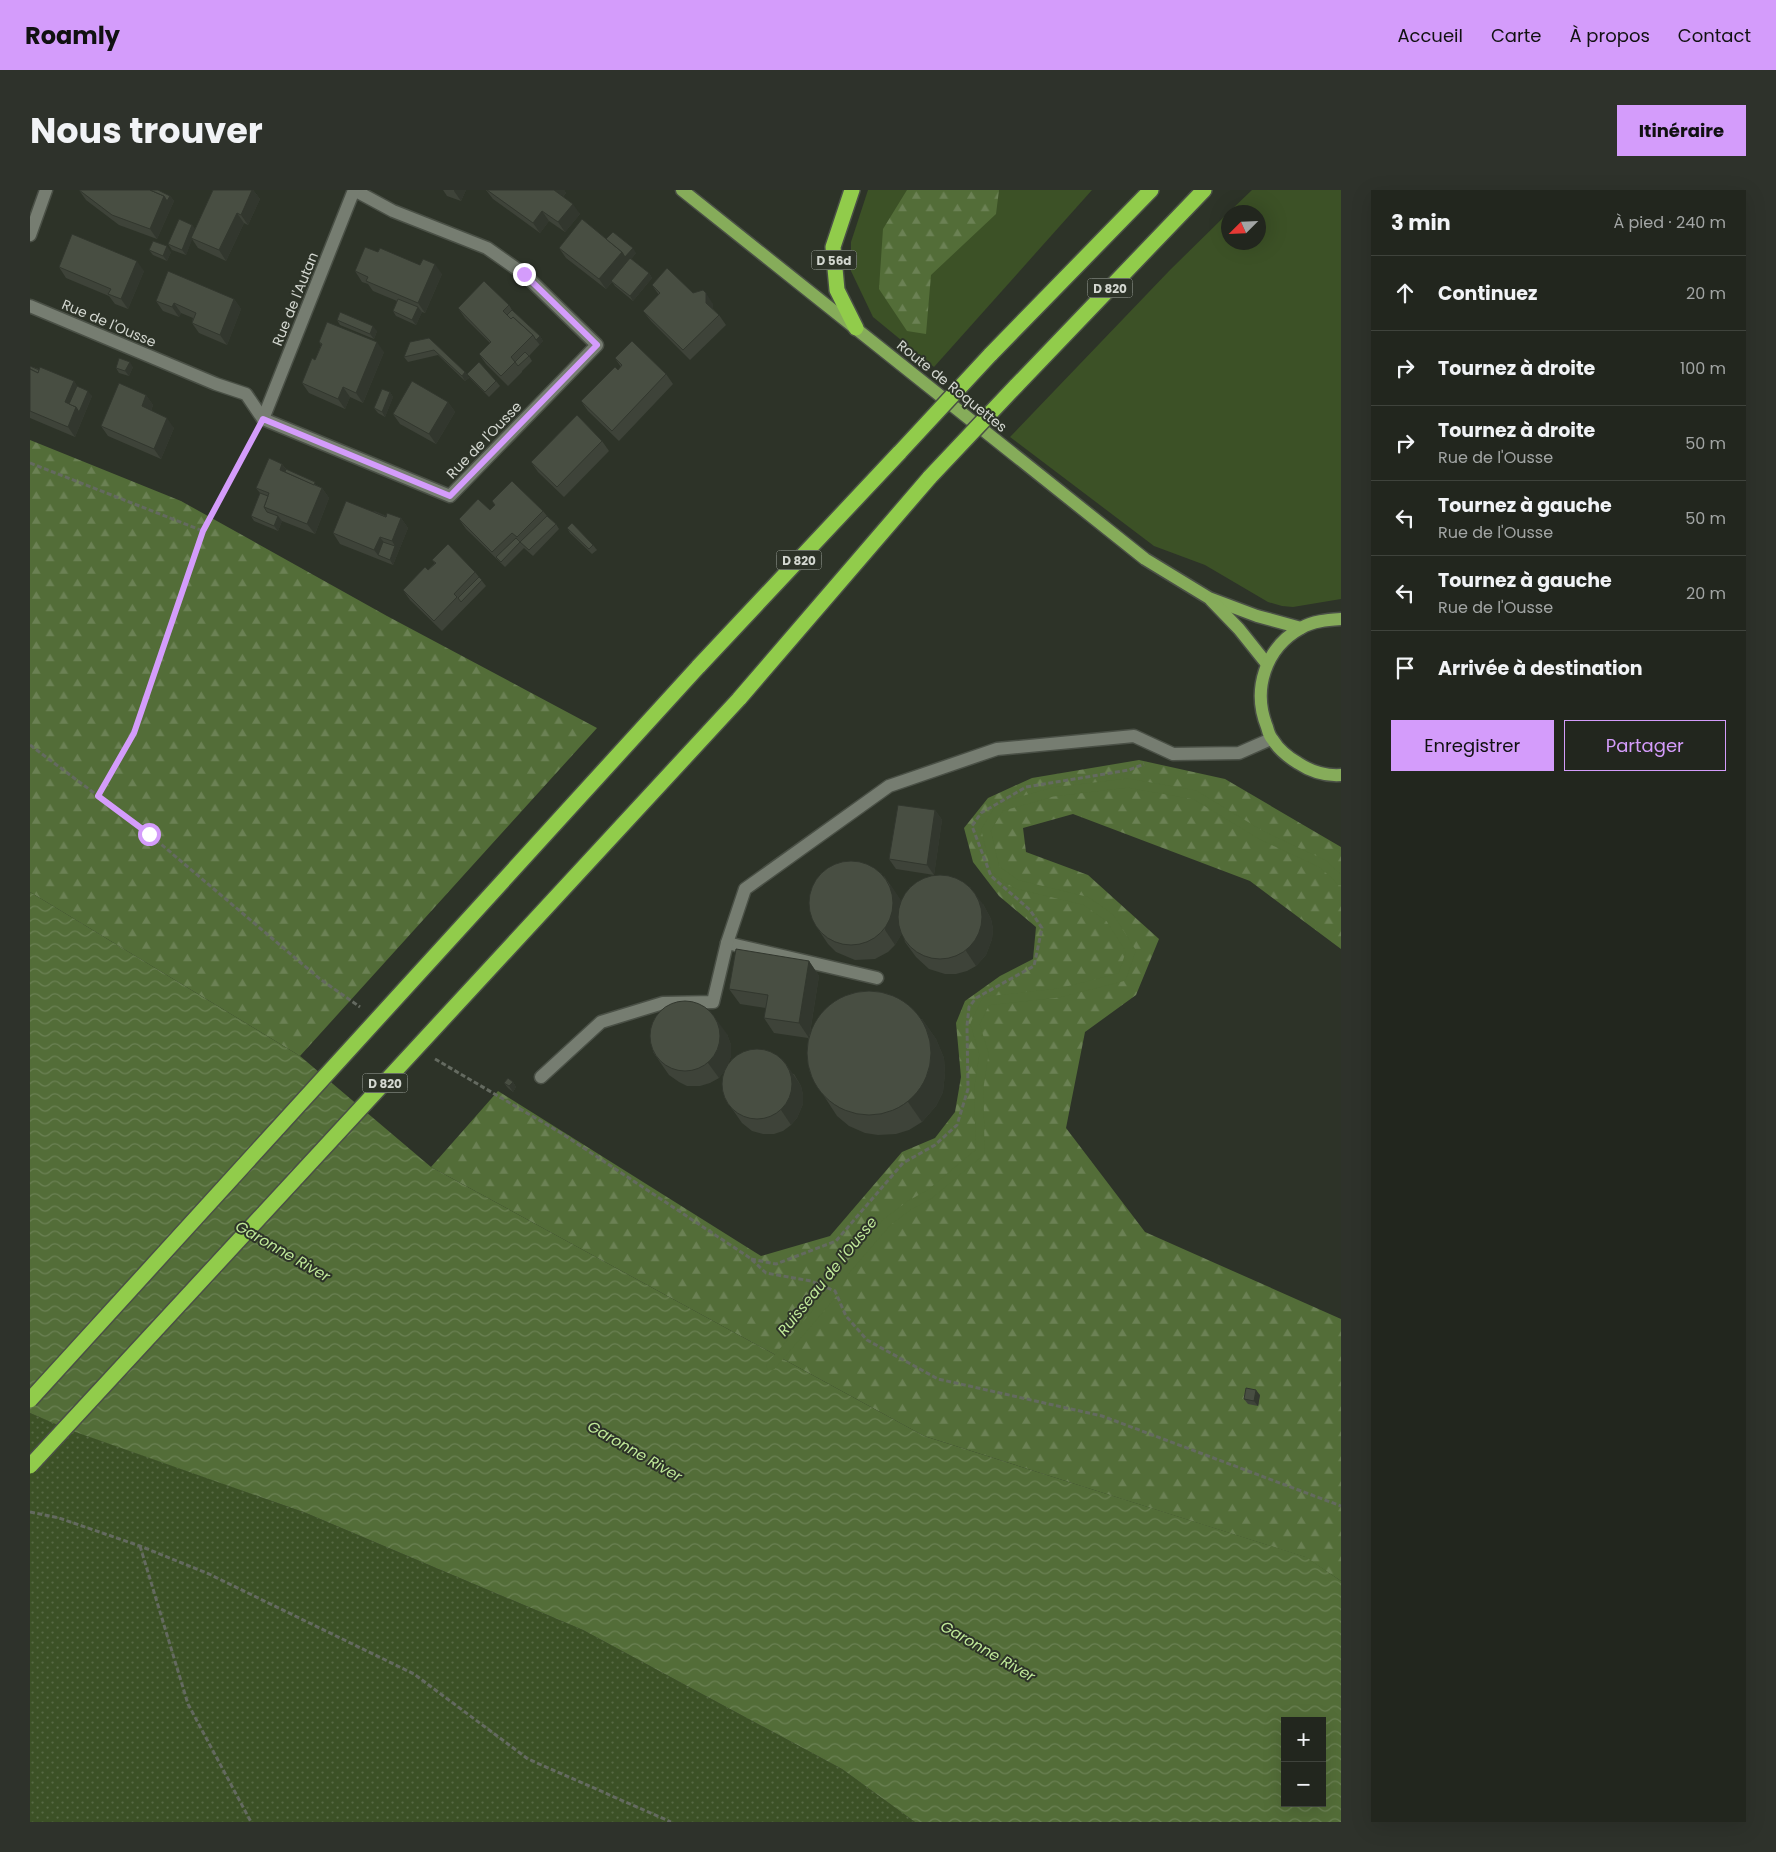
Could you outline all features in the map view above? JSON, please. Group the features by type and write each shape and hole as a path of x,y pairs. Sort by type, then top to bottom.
{"highway":[{"name":"D 56d","path":"852,190 832,248 837,290 856,328"},
{"name":"D 820","path":"30,1400 698,667 990,356 1152,190"},
{"name":"D 820","path":"30,1466 739,699 930,477 1204,190"}],"main road":[{"name":"Route de Roquettes","path":"682,190 1146,559 1209,598 1257,616 1301,628"},
{"name":"Route de Roquettes","path":"1209,598 1239,629 1267,664"},
{"path":"1341,619 1324,620 1301,628 1281,643 1267,664 1260,688 1261,713 1272,739 1286,756 1308,769 1333,775 1341,774"}],"street":[{"path":"30,235 46,190"},
{"name":"Rue de l'Autan","path":"263,419 354,190"},
{"name":"Rue de l'Ousse","path":"30,306 216,384 246,394 263,419 450,496 597,345 524,274 487,248 392,211 354,190"},
{"path":"542,1077 601,1022 663,1003 713,1002 727,943 746,889 889,786 997,749 1134,736 1174,754 1239,753 1272,739"},
{"path":"727,943 877,978"}],"path":[{"path":"98,796 134,733 203,531 263,419"},
{"path":"30,463 203,531"},
{"path":"30,745 149,834 320,979 368,1013"},
{"path":"750,1258 776,1264 836,1241 904,1163 935,1145 957,1125 968,1089 967,1026 969,1007 976,998 1034,966 1042,928 1030,910 991,876 972,826 982,813 1026,786 1129,770 1174,754"},
{"path":"432,1057 561,1133 750,1258 766,1273 811,1281 835,1291 846,1316 867,1340 938,1379 1102,1416 1341,1506"},
{"path":"30,1512 59,1518 140,1546 209,1574 414,1674 528,1758 671,1822"},
{"path":"140,1546 188,1704 251,1822"}],"shaded area":[{"path":"868,190 1092,190 934,367 873,317 851,271 851,242"},
{"path":"1252,190 1341,190 1341,599 1293,607 1268,602 1205,565 1154,546 1010,437 1170,270 1221,220 1221,250 1266,250 1266,205 1236,205"},
{"path":"30,1413 68,1429 306,1513 583,1630 842,1769 915,1822 30,1822"}],"green space":[{"path":"907,190 999,190 996,214 931,275 926,334 907,331 879,289 883,229"},
{"path":"30,440 181,501 387,616 597,728 300,1056 30,892"},
{"path":"1139,760 1225,779 1341,847 1341,949 1250,881 1073,814 1023,828 1026,852 1088,875 1159,939 1136,995 1085,1032 1066,1128 1145,1232 1341,1319 1341,1581 1305,1557 924,1436 431,1167 498,1091 761,1256 830,1236 902,1152 935,1138 955,1112 961,1077 956,1023 965,1001 1000,976 1033,959 1036,927 999,896 973,862 964,828 988,798 1032,778"}],"water":[{"name":"Garonne River","path":"30,892 300,1056 431,1167 924,1436 1306,1557 1341,1581 1341,1822 915,1822 842,1769 583,1630 306,1513 67,1429 30,1413"}],"building":[{"path":"79,190 150,190 164,196 150,229 112,215"},
{"path":"150,190 158,190 170,196 167,201 164,196"},
{"path":"213,190 252,190 241,215 237,213 219,250 191,238"},
{"path":"487,190 554,190 573,204 558,222 542,211 533,223"},
{"path":"179,219 192,225 182,250 168,244"},
{"path":"582,219 622,252 599,279 559,248"},
{"path":"613,232 633,248 625,257 622,252 606,239"},
{"path":"72,234 137,261 121,299 108,294 111,289 59,267"},
{"path":"153,241 167,246 163,256 149,250"},
{"path":"365,247 378,252 380,248 420,265 423,259 435,264 418,303 366,281 368,277 355,271"},
{"path":"630,258 649,273 630,296 611,281"},
{"path":"667,268 693,293 703,290 706,293 706,303 719,315 683,350 643,311 660,293 652,285"},
{"path":"168,271 234,299 220,335 192,323 196,313 174,303 172,307 156,301"},
{"path":"484,281 509,305 503,311 511,319 513,317 533,335 511,357 515,362 501,376 479,354 491,342 458,308"},
{"path":"398,299 418,307 412,320 393,311"},
{"path":"512,310 540,336 536,340 513,317 511,319 507,315"},
{"path":"340,312 373,326 370,334 337,320"},
{"path":"327,322 377,342 356,393 343,387 338,399 302,383 312,358 315,360 322,344 319,342"},
{"path":"429,338 465,372 462,376 434,350 404,357 410,342"},
{"path":"632,341 666,374 612,431 581,401 615,367 618,370 622,365 615,358"},
{"path":"525,352 529,356 518,366 515,362"},
{"path":"119,358 130,362 125,371 116,368"},
{"path":"479,362 496,381 485,392 467,374"},
{"path":"30,366 39,370 38,373 30,369"},
{"path":"40,367 74,381 65,402 76,407 68,427 30,411 30,369 38,373"},
{"path":"412,381 448,402 429,434 393,414"},
{"path":"119,383 146,395 142,406 167,418 154,449 101,426"},
{"path":"77,386 88,391 79,412 76,407 69,404"},
{"path":"382,389 390,392 382,412 374,408"},
{"path":"577,415 602,441 557,487 531,462"},
{"path":"269,458 282,464 280,470 322,488 307,524 264,507 269,493 256,488"},
{"path":"286,469 315,482 314,485 285,472"},
{"path":"512,481 543,511 517,537 512,533 492,552 459,519 478,499 490,510 495,505 492,501"},
{"path":"260,493 268,496 264,507 267,512 278,516 274,526 251,516"},
{"path":"346,501 386,517 387,513 401,518 392,541 380,537 374,550 333,533"},
{"path":"547,516 556,524 529,550 520,542"},
{"path":"572,523 593,545 589,549 567,528"},
{"path":"516,538 520,542 501,562 496,557"},
{"path":"383,542 395,546 390,560 378,555"},
{"path":"448,544 475,572 454,594 457,597 434,621 403,590 425,567 428,570 436,563 432,560"},
{"path":"479,577 482,580 461,602 458,598"},
{"path":"898,805 935,810 927,865 889,859"},
{"path":"851,861 867,864 881,873 890,887 893,903 890,919 881,933 867,942 851,945 835,942 821,933 812,919 809,903 812,887 821,873 835,864"},
{"path":"940,875 956,878 970,887 979,901 982,917 979,933 970,947 956,956 940,959 924,956 910,947 901,933 898,917 901,901 910,887 924,878"},
{"path":"736,949 809,961 799,1023 764,1018 768,995 729,989"},
{"path":"869,991 893,995 913,1009 927,1029 931,1053 927,1077 913,1097 893,1111 869,1115 845,1111 825,1097 811,1077 807,1053 811,1029 825,1009 845,995"},
{"path":"678,1001 692,1001 705,1007 714,1016 720,1029 718,1049 710,1061 692,1071 678,1071 665,1065 656,1056 650,1043 650,1029 656,1016 665,1007"},
{"path":"750,1049 764,1049 777,1055 786,1064 792,1077 790,1097 782,1109 764,1119 750,1119 737,1113 728,1104 722,1091 722,1077 728,1064 737,1055"},
{"path":"508,1078 513,1082 509,1086 504,1083"},
{"path":"1246,1388 1256,1390 1254,1401 1244,1399"}],"waterway":[{"name":"Ruisseau de l'Ousse","path":"771,1366 835,1291 844,1272 887,1222 910,1205 930,1194 980,1152 979,1087 984,1054 975,1024 986,1001 1059,993 1122,977 1131,951 1110,918 1086,901 1016,884 995,869 986,830 1000,807 1053,792 1128,783 1195,795 1261,835 1323,864 1341,881"}],"route":[{"path":"149,834 98,796 134,733 203,531 263,419 450,496 597,345 524,274"}]}
